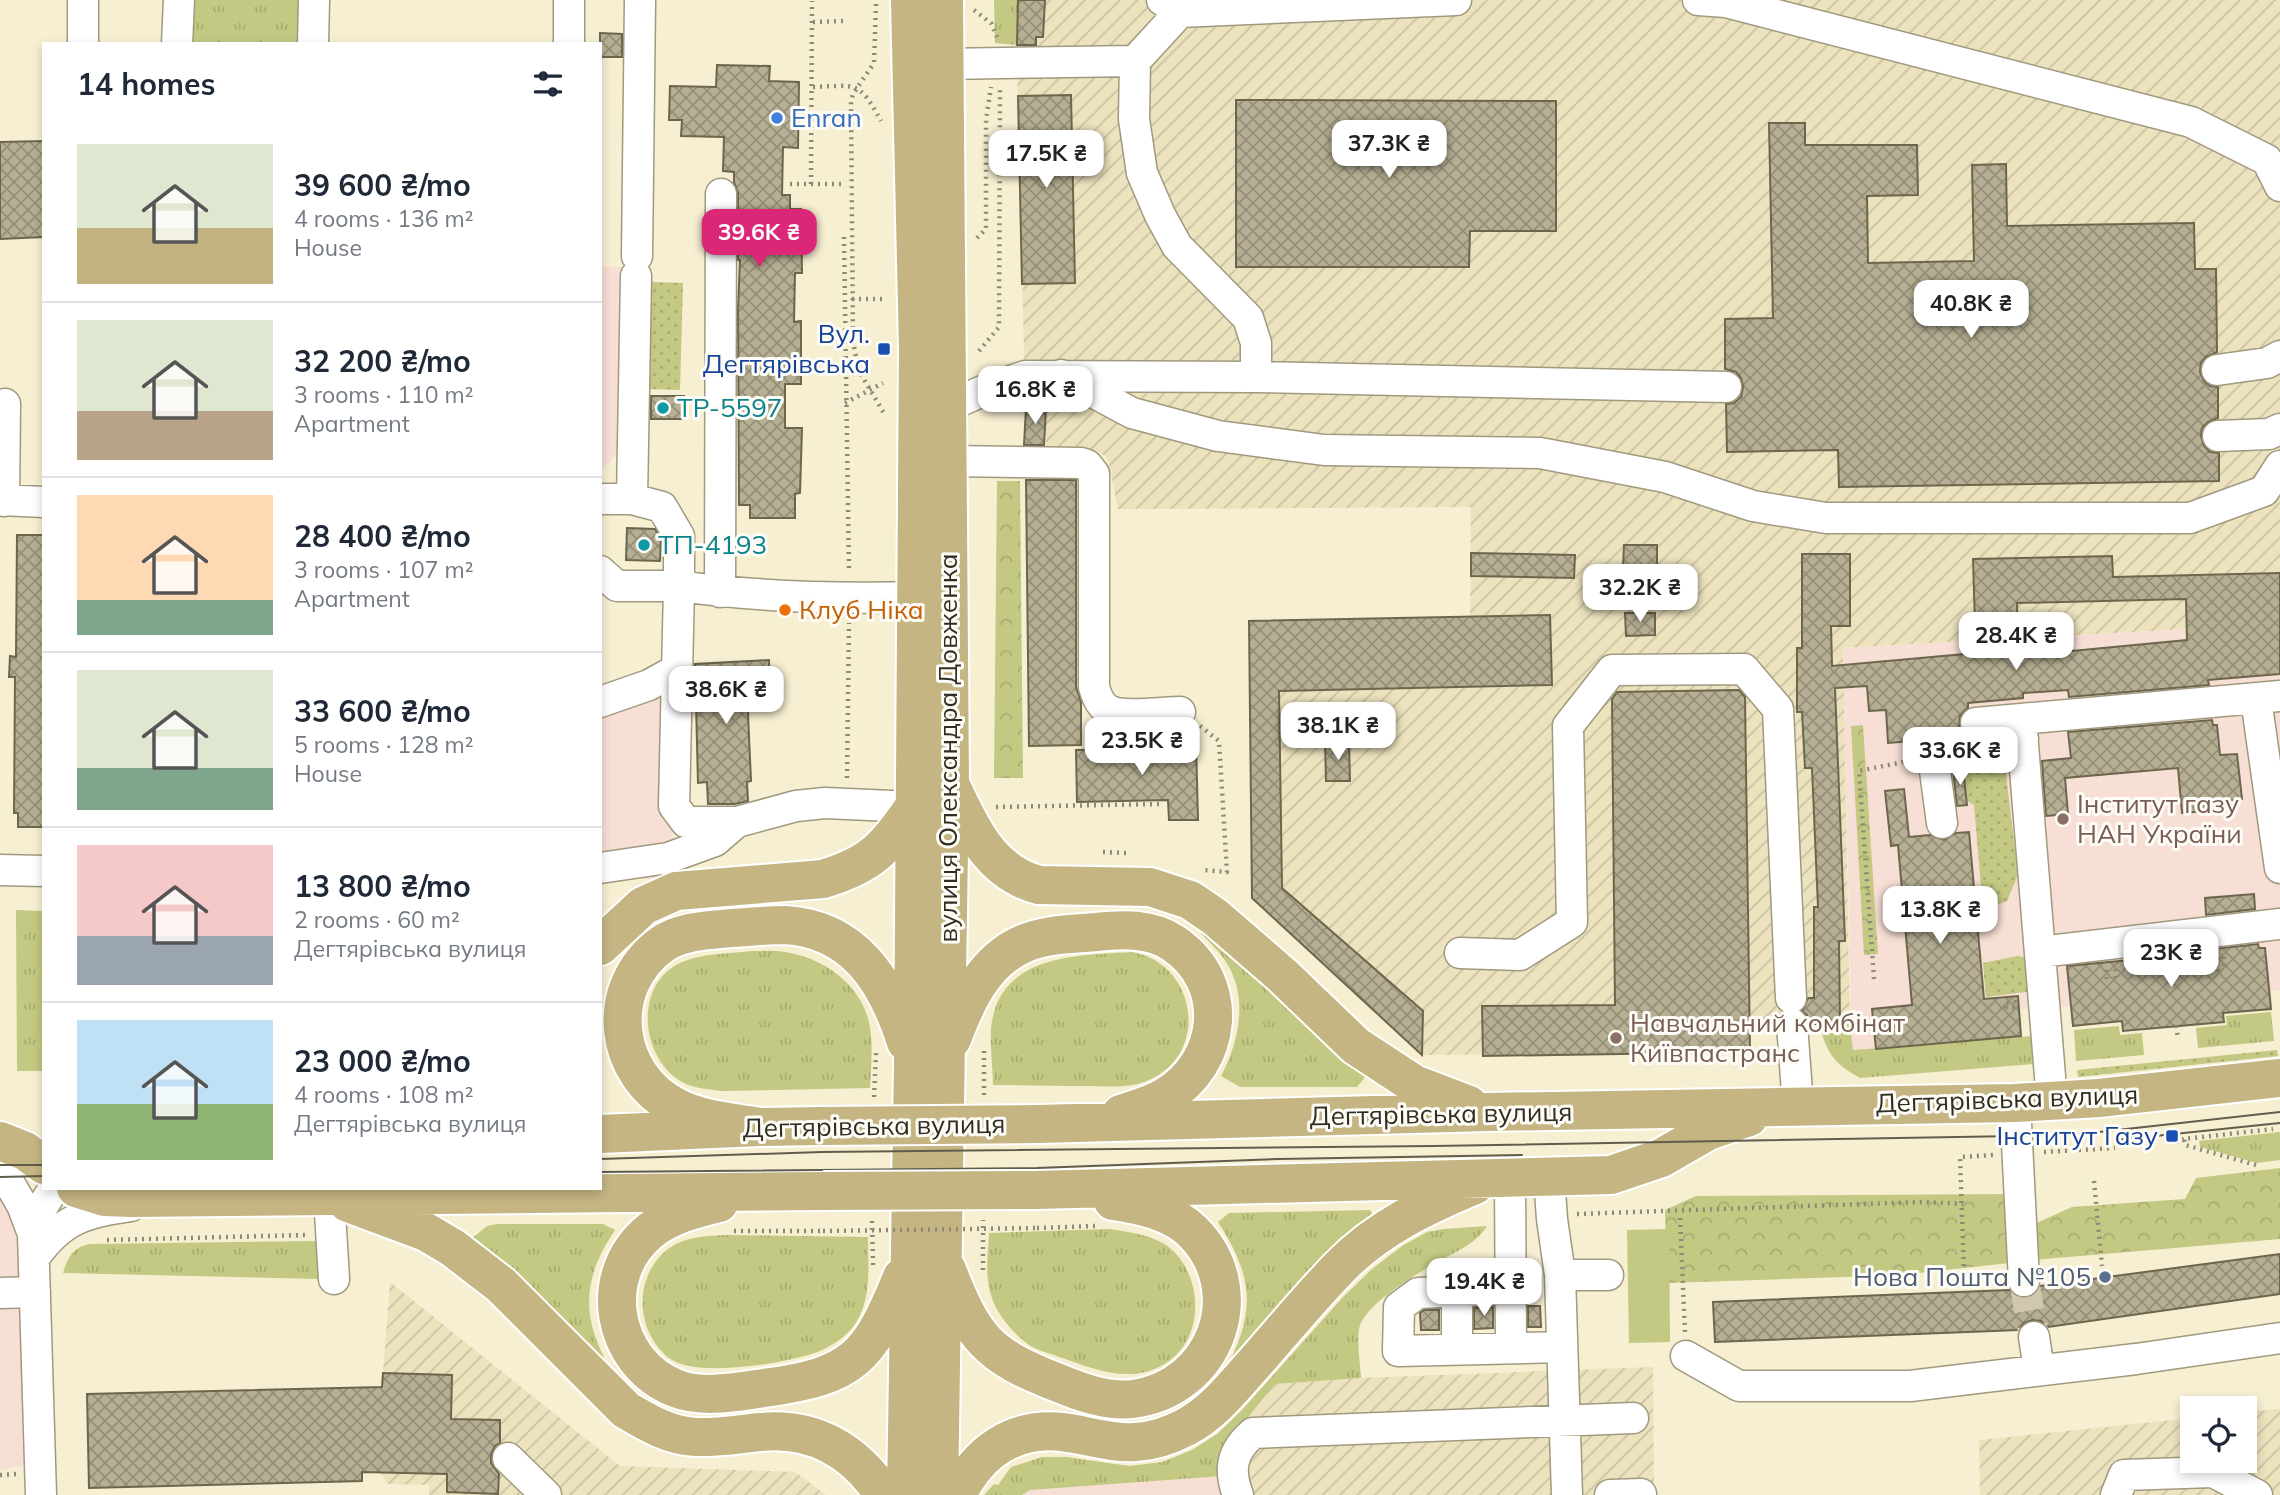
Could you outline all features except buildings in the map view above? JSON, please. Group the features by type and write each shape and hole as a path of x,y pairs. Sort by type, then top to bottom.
{"main road":[{"name":"вулиця Олександра Довженка","path":"910,0 918,349 914,807 929,1062"},
{"name":"вулиця Олександра Довженка","path":"906,1495 926,1258 929,1062 950,783 944,0"},
{"path":"950,783 970,827 986,852 1006,870 1025,881 1039,885 1150,887 1190,900 1215,916 1356,1046 1414,1084 1488,1112"},
{"name":"вулиця Олександра Довженка","path":"602,944 643,906 676,891 823,879 844,873 862,864 887,845 914,807"},
{"path":"759,1126 677,1108 645,1083 632,1065 624,1046 623,1002 635,973 662,943 704,930 786,925 818,932 836,940 871,969 929,1062 986,972 1006,954 1024,943 1060,935 1131,929 1153,934 1173,943 1193,960 1203,976 1212,995 1213,1032 1208,1050 1186,1079 1166,1097 1095,1124"},
{"name":"Дегтярівська вулиця","path":"602,1134 759,1126 1095,1124 1488,1112 2034,1102 2164,1092 2280,1078"},
{"path":"82,1190 105,1197 187,1198 765,1192 822,1208 1035,1190 1611,1175 1661,1158 1708,1131 1789,1106"},
{"path":"0,1128 42,1128"},
{"path":"0,1141 25,1151 42,1164"},
{"path":"957,1495 968,1473 985,1455 1015,1437 1040,1432 1062,1432 1098,1440 1135,1443 1165,1437 1189,1426 1215,1407 1340,1266 1364,1245 1402,1219 1500,1177"},
{"path":"765,1192 694,1209 669,1219 651,1230 629,1256 617,1292 616,1311 627,1345 639,1362 657,1379 677,1389 697,1393 723,1393 797,1383 831,1374 867,1347 926,1258 976,1331 995,1353 1015,1365 1078,1391 1107,1398 1133,1399 1161,1392 1183,1379 1201,1362 1213,1341 1221,1318 1220,1278 1203,1245 1181,1222 1161,1212 1137,1205 1035,1190"},
{"path":"329,1196 426,1232 453,1248 501,1285 626,1410 648,1423 672,1433 694,1437 764,1432 803,1433 828,1443 851,1458 874,1480 884,1495"},
{"name":"вулиця Олександра Довженка","path":"926,1258 939,1495"}],"street":[{"path":"83,0 83,42"},
{"path":"177,42 179,0"},
{"path":"313,42 314,0"},
{"path":"569,0 569,42"},
{"path":"632,499 640,0"},
{"path":"1256,377 1256,343 1248,318 1177,246 1142,173 1134,119 1135,61 1171,6 1456,0"},
{"path":"1698,0 1726,2 2191,122 2267,160 2280,186"},
{"path":"912,88 923,73 933,66 944,64 1135,61"},
{"path":"720,592 721,194"},
{"path":"2217,370 2267,363 2280,356"},
{"path":"1061,375 1132,413 1218,436 1324,450 1540,453 1665,477 1754,506 1826,519 2190,518 2264,491 2280,467"},
{"path":"949,406 1025,376 1061,375 1726,387"},
{"path":"5,404 2,500 42,502"},
{"path":"2218,436 2269,434 2280,429"},
{"path":"949,461 1081,463 1092,469 1094,687 1097,698 1114,713 1180,712"},
{"path":"602,499 632,499 662,508 679,537 674,806 686,821 737,822 796,806 825,803 914,807"},
{"path":"602,573 617,586 679,586 720,592 849,599 916,597"},
{"path":"1461,953 1520,955 1572,922 1569,726 1612,670 1744,669 1778,709 1792,1011 1789,1106"},
{"path":"602,701 649,685 676,670"},
{"path":"1942,822 1933,756 2022,730 2268,698 2280,868"},
{"path":"1976,723 2022,730"},
{"path":"2022,730 2040,951 2024,1281"},
{"path":"602,868 668,858 715,841 737,822"},
{"path":"0,870 42,871"},
{"path":"2040,951 2280,924"},
{"path":"0,1167 22,1205 34,1246"},
{"path":"1500,1177 1511,1289 1510,1348"},
{"path":"1549,1177 1551,1215 1560,1275 1567,1495"},
{"path":"41,1495 34,1246 41,1209 53,1190"},
{"path":"329,1196 334,1279"},
{"path":"34,1246 47,1240 76,1218 108,1209 187,1198"},
{"path":"1560,1275 1608,1275"},
{"path":"1511,1289 1418,1293 1399,1307 1398,1350 1562,1347"},
{"path":"1457,1291 1457,1349"},
{"path":"0,1293 35,1292"},
{"path":"2034,1336 2039,1370"},
{"path":"1686,1356 1739,1386 1910,1386 2280,1338"},
{"path":"1238,1495 1235,1487 1234,1454 1237,1439 1253,1433 1633,1418"},
{"path":"508,1458 546,1495"},
{"path":"2116,1495 2124,1475 2213,1472 2257,1495"},
{"path":"1610,1495 1641,1494"}],"path":[{"path":"871,390 859,371 855,353 851,101 874,62 877,0"},
{"path":"811,184 812,1"},
{"path":"813,22 843,21"},
{"path":"976,238 986,229 986,120 991,86"},
{"path":"813,87 858,87 866,94 881,122"},
{"path":"994,145 1019,144"},
{"path":"790,184 843,184"},
{"path":"844,237 849,599 846,804"},
{"path":"844,299 882,299"},
{"path":"845,403 883,383"},
{"path":"1180,712 1219,741 1227,873 1202,870"},
{"path":"1874,979 1859,771 1933,756"},
{"path":"989,807 1163,804"},
{"path":"2214,957 2216,971 2225,970 2224,956"},
{"path":"2006,1008 2015,1005"},
{"path":"2176,1026 2178,1038"},
{"path":"2176,1142 2273,1129"},
{"path":"2184,1139 2185,1145 2256,1165"},
{"path":"2094,1181 2102,1266"},
{"path":"1551,1215 1923,1202 1963,1204"},
{"path":"727,1224 822,1208"},
{"path":"975,1218 975,1231"},
{"path":"1680,1218 1686,1356"},
{"path":"732,1231 1037,1228"},
{"path":"105,1240 332,1234"},
{"path":"0,1475 9,1475"}],"shaded area":[{"path":"1018,0 2280,0 2280,624 1843,648 1850,1023 1750,1024 1750,1052 1422,1055 1252,898 1249,621 1470,617 1471,507 1118,509 1108,459 1101,453 1046,452 1046,431 1026,431 1017,62"},
{"path":"602,267 622,267 617,454 602,467"},
{"name":"Інститут газу НАН України","path":"2280,624 2280,990 2270,992 2271,1009 2224,1013 2224,1022 2123,1031 2122,1022 2073,1026 2071,1006 2019,1010 2021,1036 1852,1050 1843,648"},
{"path":"670,656 674,884 619,874 602,884 602,690 646,674"},
{"path":"0,1186 17,1214 26,1465 0,1470"},
{"path":"390,1282 620,1466 795,1472 826,1495 429,1495 429,1485 388,1484 380,1472 383,1373"},
{"path":"1653,1367 1654,1495 1224,1495 1222,1448 1275,1384 1361,1378"},
{"path":"2280,1409 2280,1495 1980,1495 1979,1440 2180,1419 2180,1473 2257,1473 2257,1411"},
{"path":"1223,1476 1224,1495 1022,1495 1030,1490"}],"green space":[{"path":"307,0 305,42 193,42 192,2"},
{"path":"994,0 1018,0 1017,45 995,43"},
{"path":"652,282 683,283 680,390 648,389"},
{"path":"997,481 1020,481 1023,778 994,778"},
{"path":"1863,725 1878,954 1864,955 1851,726"},
{"path":"2004,758 2018,875 2007,901 1983,910 1974,805 1967,801 1963,764"},
{"path":"16,910 42,911 42,1071 17,1071"},
{"path":"1205,929 1366,1076 1357,1087 1240,1087 1221,1076 1237,1034 1239,1004 1233,976 1223,958 1201,933"},
{"path":"752,951 777,951 814,960 840,976 851,987 866,1012 870,1027 870,1088 722,1091 686,1084 664,1067 650,1037 648,1020 649,1003 664,974 678,964 695,958"},
{"path":"1132,952 1154,960 1170,973 1182,990 1188,1010 1188,1031 1182,1050 1169,1067 1149,1080 1126,1086 993,1085 993,1016 1001,996 1014,980 1030,969 1070,957"},
{"path":"2017,956 2027,958 2034,991 1986,997 1983,963"},
{"path":"2271,1012 2274,1041 2198,1048 2196,1028 2227,1025 2226,1016"},
{"path":"1850,1023 1853,1050 2033,1036 2035,1064 1860,1078 1832,1056 1819,1024"},
{"path":"2119,1026 2120,1035 2142,1033 2144,1055 2076,1061 2074,1030"},
{"path":"2277,1050 2278,1056 2078,1077 2077,1070"},
{"path":"2280,1132 2280,1160 2257,1163 2200,1147 2199,1141"},
{"path":"2280,1168 2280,1239 2033,1260 2030,1226 2072,1207 2185,1199 2196,1178"},
{"path":"2013,1194 2018,1262 1901,1275 1667,1283 1665,1210 1696,1196"},
{"path":"1370,1210 1374,1216 1223,1374 1241,1333 1247,1297 1239,1261 1218,1222 1229,1213"},
{"path":"603,1224 615,1230 598,1261 590,1292 592,1323 604,1357 600,1360 470,1240 487,1226"},
{"path":"1487,1226 1476,1239 1400,1285 1369,1311 1359,1329 1361,1378 1275,1384 1223,1448 1223,1476 1030,1490 1022,1495 984,1495 994,1484 998,1485 1011,1467 1042,1457 1066,1457 1129,1466 1162,1462 1192,1450 1217,1434 1241,1411 1343,1297 1372,1269 1402,1246 1427,1232"},
{"path":"1109,1229 1141,1235 1170,1248 1190,1276 1194,1293 1195,1310 1186,1342 1175,1356 1161,1366 1135,1374 1084,1366 1033,1347 1018,1336 1004,1319 996,1307 988,1284 989,1233"},
{"path":"1669,1229 1670,1342 1629,1343 1627,1230"},
{"path":"723,1235 868,1237 867,1290 862,1311 854,1326 841,1339 820,1351 766,1364 700,1367 682,1364 669,1358 657,1346 644,1317 644,1286 650,1271 671,1247 683,1241"},
{"path":"318,1241 319,1279 63,1273 72,1254 90,1244"}],"tunnel":[{"path":"2024,1281 2034,1337"}],"tram line":[{"path":"602,1159 822,1152 1434,1146 2017,1136 2081,1134 2280,1112"},
{"path":"2116,1140 2280,1123"},
{"path":"602,1172 1037,1168 1278,1159 1522,1155"},
{"path":"0,1165 42,1165"},
{"path":"0,1177 42,1176"}],"place":[{"name":"Enran","path":"777,118"},
{"name":"Вул. Дегтярівська","path":"884,349"},
{"name":"ТР-5597","path":"663,408"},
{"name":"ТП-4193","path":"644,545"},
{"name":"Клуб Ніка","path":"785,610"},
{"name":"Інститут газу НАН України","path":"2063,819"},
{"name":"Навчальний комбінат Київпастранс","path":"1616,1038"},
{"name":"Інститут Газу","path":"2172,1136"},
{"name":"Нова Пошта №105","path":"2105,1277"}]}
